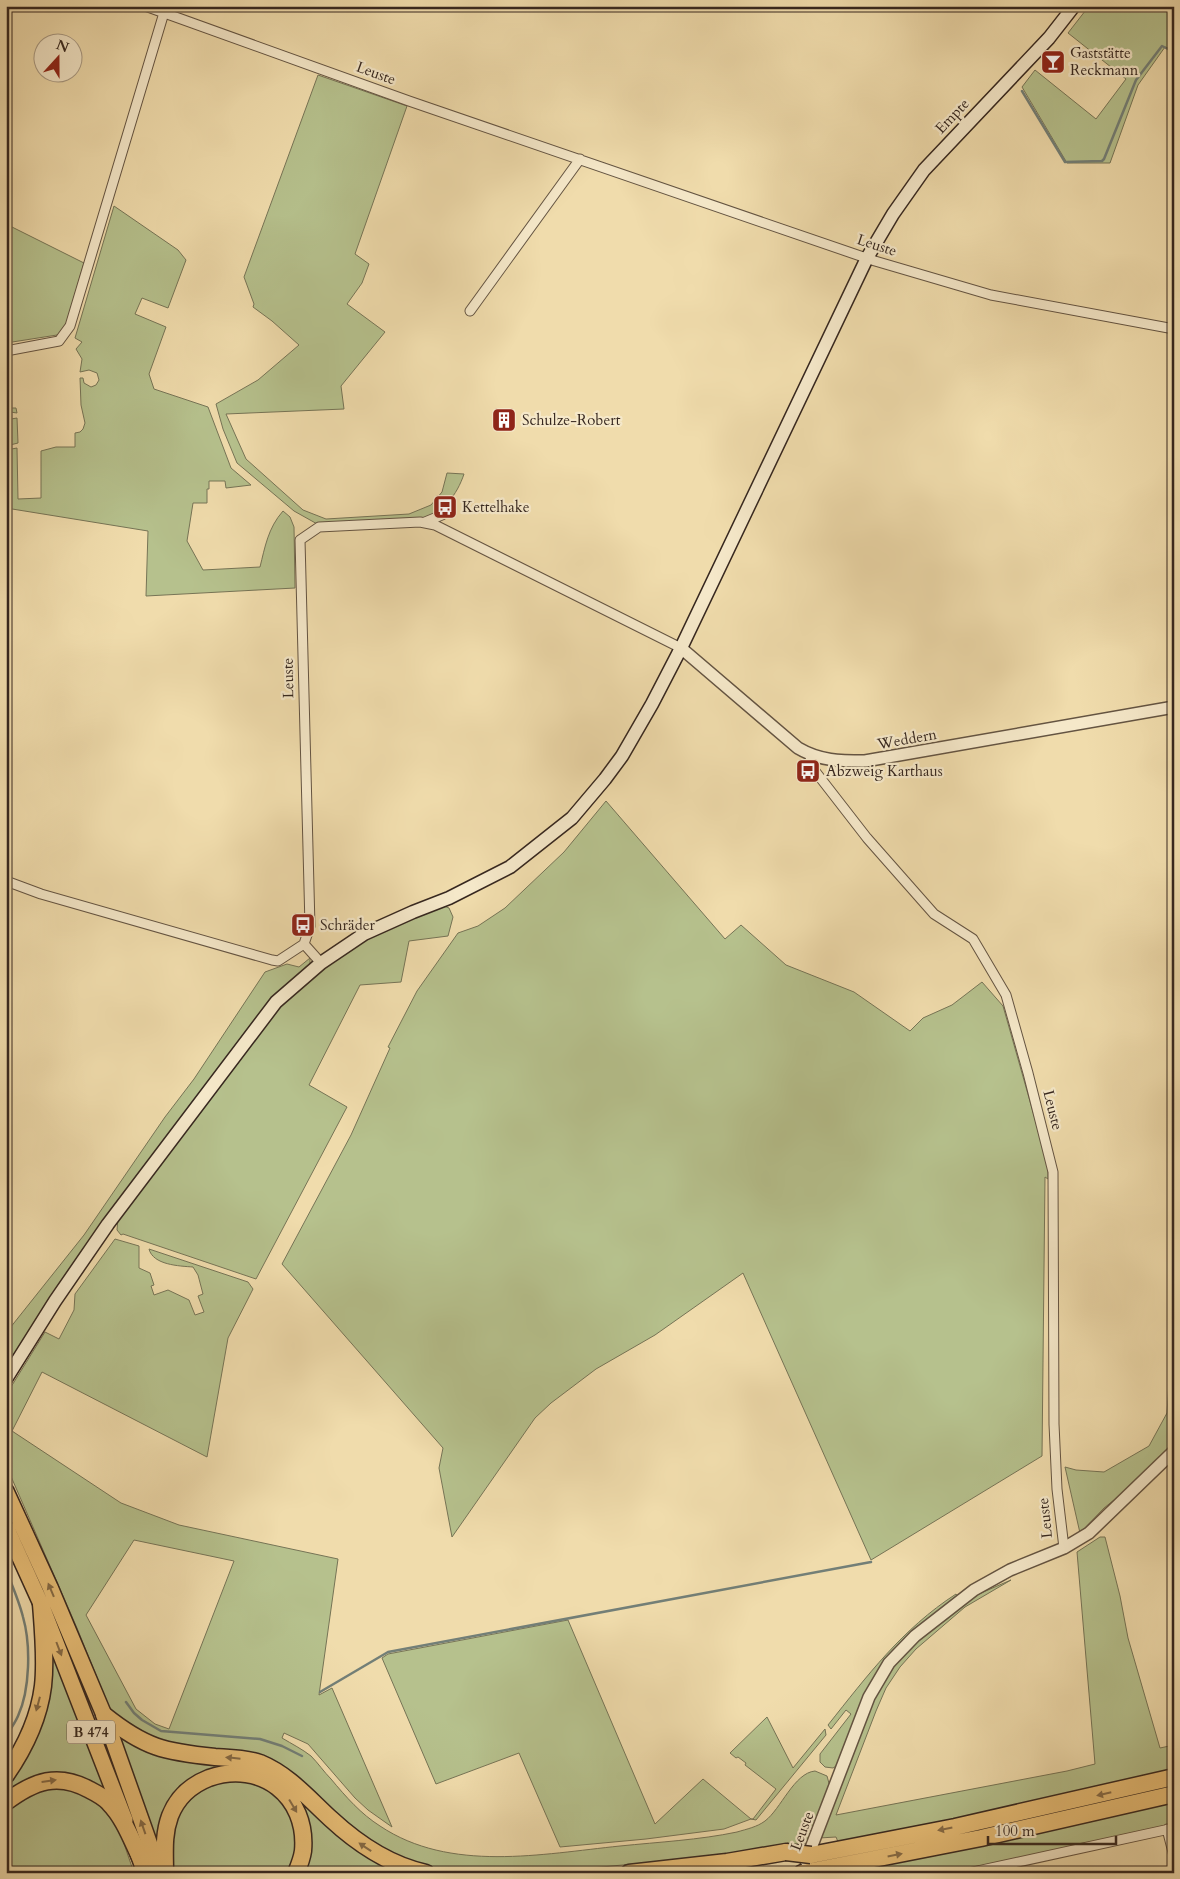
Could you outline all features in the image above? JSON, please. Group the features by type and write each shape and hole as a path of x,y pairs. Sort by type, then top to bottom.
{"highway":[{"name":"B 474","path":"6,1491 50,1587 104,1715 160,1873"},
{"name":"B 474","path":"6,1527 41,1604 143,1866"},
{"path":"6,1775 16,1760 32,1727 43,1686 44,1634 41,1604"},
{"path":"104,1715 141,1741 158,1748 176,1753 243,1759 259,1763 293,1783 349,1835 367,1848 389,1861 426,1873"},
{"path":"165,1873 164,1840 170,1816 180,1797 198,1782 221,1774 237,1772 254,1775 276,1786 289,1799 298,1814 303,1830 303,1852 296,1873"},
{"path":"629,1873 836,1851 964,1825 1174,1777"},
{"path":"6,1802 21,1791 42,1782 59,1780 79,1784 109,1802 124,1823 143,1866"},
{"path":"804,1873 991,1836 1174,1794"},
{"path":"712,1873 786,1856"}],"main road":[{"name":"Empte","path":"6,1379 80,1264 206,1093 276,1002 321,963 364,934 449,898 510,867 572,818 622,756 682,648 867,258 892,214 924,170 1043,43 1074,6"}],"street":[{"name":"Leuste","path":"145,6 165,10 580,159 867,258 991,295 1174,329"},
{"path":"6,351 59,341 70,326 165,10"},
{"path":"470,311 580,159"},
{"name":"Leuste","path":"426,522 450,508 447,518 451,532"},
{"name":"Leuste","path":"304,944 310,926 300,540 319,527 426,522 451,532 682,648"},
{"name":"Weddern","path":"682,648 798,748 810,755 836,762 865,761 1174,707"},
{"name":"Leuste","path":"810,755 811,764 815,771 879,852 934,914 973,939 1006,995 1053,1172 1054,1424 1057,1489 1064,1548"},
{"path":"6,881 41,894 272,960 278,961 304,944 321,963"},
{"name":"Leuste","path":"804,1873 869,1697 889,1663 915,1636 974,1590 1010,1570 1064,1548 1089,1533 1174,1451"},
{"path":"968,1873 1170,1829 1174,1856"}],"green space":[{"path":"1089,6 1174,6 1174,50 1165,47 1138,85 1110,163 1067,163 1022,87 1035,70 1096,119 1126,79 1068,33"},
{"path":"318,75 407,106 355,254 369,264 362,283 347,304 385,332 341,386 344,409 226,414 246,459 303,510 326,519 409,514 431,505 442,492 447,473 464,474 448,502 436,513 421,520 319,525 294,511 237,463 223,429 216,404 258,380 299,345 253,307 254,304 244,277"},
{"path":"114,206 178,250 186,260 168,308 142,298 135,314 166,327 149,374 154,389 208,407 231,468 251,485 226,488 225,481 209,481 207,503 193,503 187,541 203,570 260,567 270,531 283,511 290,517 294,527 295,588 146,596 148,531 6,508 6,450 17,448 18,499 41,498 41,451 56,447 75,447 75,433 83,429 85,423 81,405 80,378 83,378 84,383 91,387 96,385 99,380 97,373 89,370 80,372 82,359 76,349 82,342 75,338"},
{"path":"6,224 84,263 65,328 57,335 6,343"},
{"path":"6,408 16,408 17,413 10,412 11,419 17,418 18,443 6,446"},
{"path":"606,801 725,939 741,925 786,965 854,992 910,1031 923,1018 952,1005 982,982 1003,1006 1048,1165 1048,1179 1045,1177 1042,1456 871,1560 743,1273 655,1335 596,1369 551,1403 535,1418 452,1537 439,1468 443,1448 282,1264 351,1135 390,1048 388,1047 417,991 458,933 478,926 505,908 564,852"},
{"path":"444,906 449,908 453,917 448,936 409,941 401,982 360,985 309,1085 347,1107 256,1279 123,1234 121,1235 117,1230 118,1218 251,1041 287,999 313,975 344,953 392,927"},
{"path":"310,958 310,965 6,1368 6,1333 84,1235 165,1117 194,1079 265,972 287,964 299,967"},
{"path":"115,1239 139,1246 139,1268 150,1273 154,1285 151,1286 154,1295 168,1290 189,1300 195,1315 204,1312 198,1296 203,1294 198,1275 193,1267 167,1264 151,1254 149,1249 248,1282 253,1289 228,1338 207,1457 42,1372 12,1431 121,1503 179,1525 338,1559 319,1695 332,1688 392,1827 355,1798 308,1744 284,1733 282,1738 311,1756 348,1799 373,1821 407,1841 436,1850 466,1855 497,1857 528,1856 694,1839 737,1832 762,1823 771,1815 801,1778 807,1773 815,1771 827,1776 830,1787 810,1839 808,1839 807,1843 683,1859 541,1873 452,1873 435,1870 422,1867 360,1838 298,1781 151,1741 115,1715 109,1707 6,1465 6,1395 45,1332 59,1339 74,1310 75,1294","holes":["134,1540 234,1561 169,1729 155,1724 136,1709 86,1615"]},
{"path":"1174,1302 1174,1445 1138,1481 1104,1508 1080,1533 1065,1467 1076,1470 1104,1472 1149,1446 1167,1413"},
{"path":"1100,1537 1105,1537 1120,1596 1128,1638 1160,1748 1174,1745 1174,1824 955,1873 851,1873 836,1837 819,1838 870,1705 894,1665 912,1644 974,1596 1011,1580 965,1607 916,1649 900,1667 886,1688 876,1711 836,1815 1095,1764 1077,1552"},
{"path":"956,1594 958,1597 900,1645 838,1765 833,1768 825,1767 820,1762 820,1754 851,1714 846,1710 831,1729 828,1725 886,1654 919,1622"},
{"path":"568,1620 655,1824 703,1779 751,1819 724,1829 560,1847 519,1753 436,1784 382,1658 388,1654"},
{"path":"51,1645 106,1792 82,1780 6,1795 6,1783 22,1759"},
{"path":"767,1717 793,1768 825,1729 826,1735 756,1820 751,1819 753,1819 776,1789 745,1765 746,1763 730,1753"},
{"path":"119,1734 144,1748 171,1757 235,1763 272,1775 294,1790 334,1828 356,1845 380,1861 406,1873 302,1873 308,1856 309,1839 299,1807 286,1790 268,1778 249,1771 228,1769 208,1774 189,1784 173,1801 167,1812 160,1848 158,1849"},
{"path":"235,1779 261,1785 281,1799 293,1818 298,1842 290,1873 172,1873 173,1839 178,1818 183,1809 190,1800 208,1786"},
{"path":"46,1787 71,1788 97,1802 108,1813 119,1829 134,1873 6,1873 6,1812 11,1805"}],"waterway":[{"path":"1022,91 1065,162 1102,161 1136,80 1162,46 1168,49 1174,46"},
{"path":"320,1692 388,1652 871,1562"},
{"path":"6,1570 26,1628 28,1654 25,1694 15,1721 6,1736"},
{"path":"126,1702 142,1720 161,1731 260,1739 282,1746 302,1756"}],"place":[{"name":"Gaststätte Reckmann","path":"1053,62"},
{"name":"Schulze-Robert","path":"504,420"},
{"name":"Kettelhake","path":"445,507"},
{"name":"Abzweig Karthaus","path":"808,771"},
{"name":"Schräder","path":"303,925"}]}
